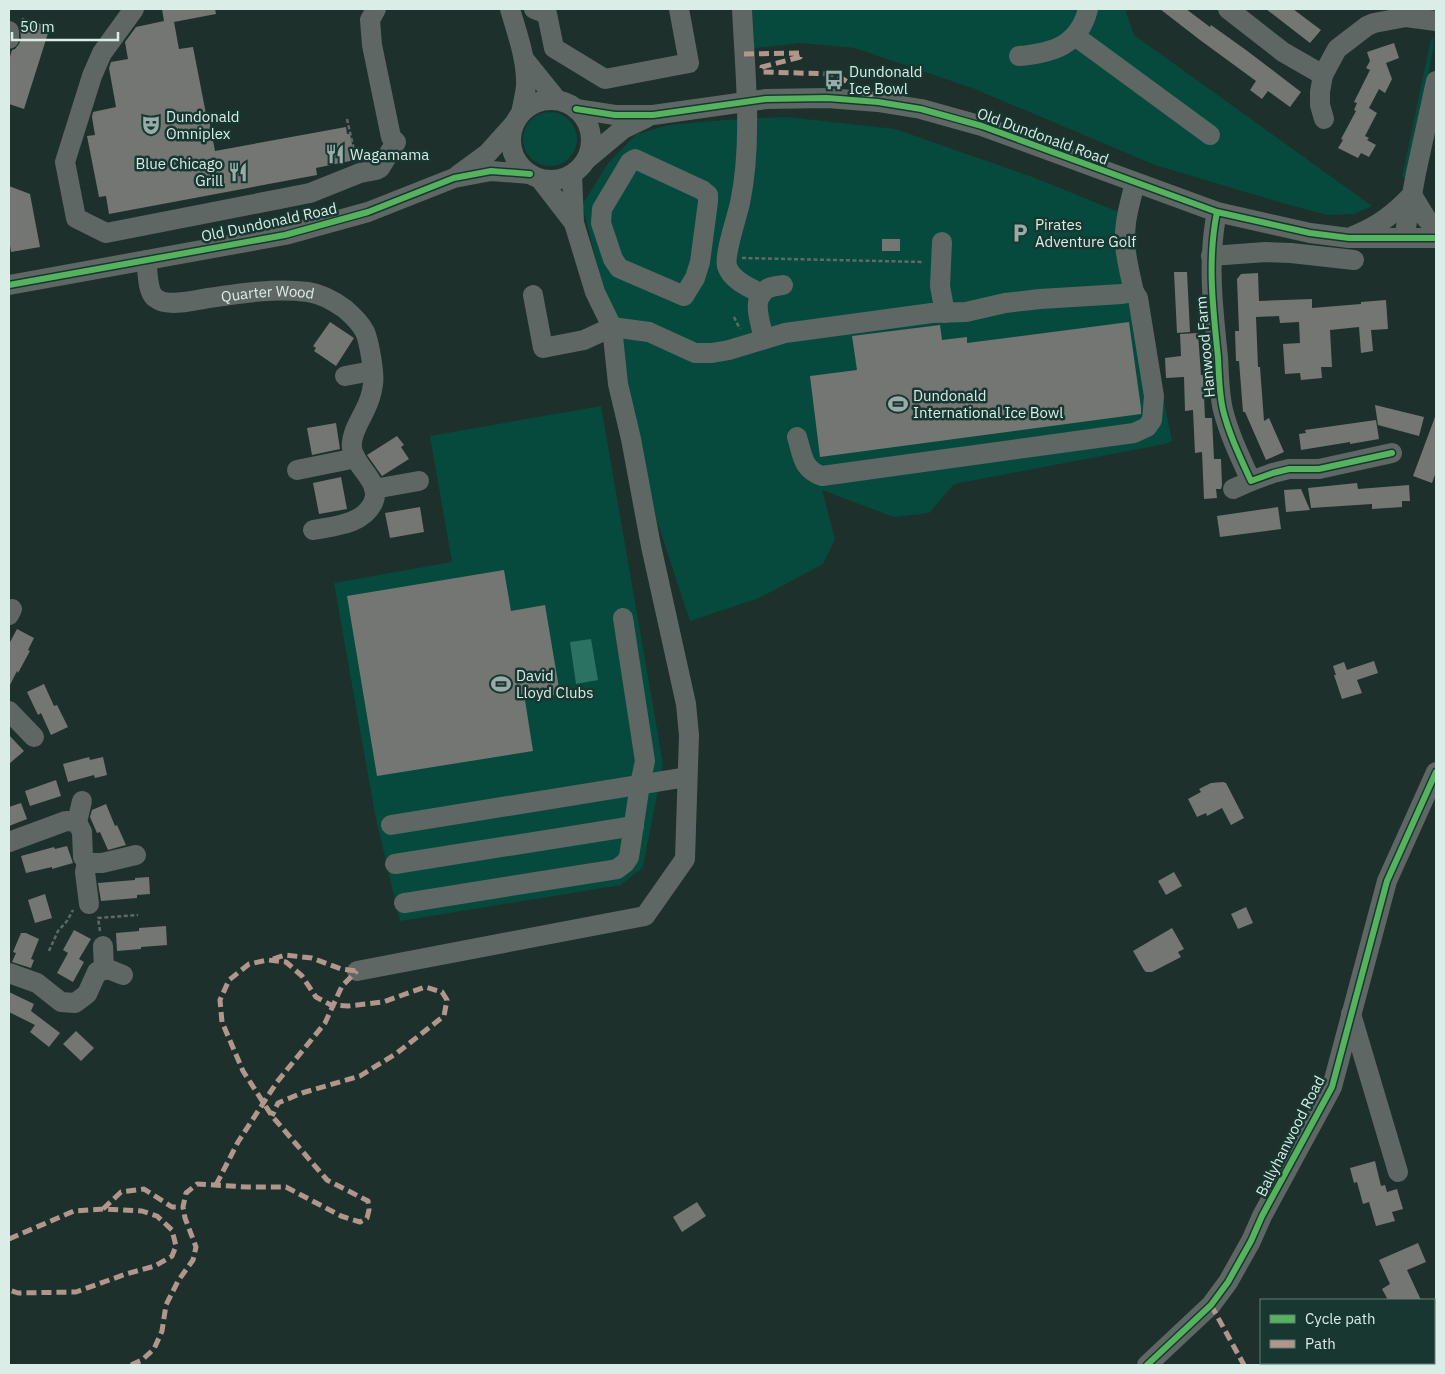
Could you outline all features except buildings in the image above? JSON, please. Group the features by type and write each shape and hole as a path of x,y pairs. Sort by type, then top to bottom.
{"street":[{"path":"134,9 102,53 92,76 65,162 76,218 106,233 310,194 360,173 380,168 396,142 391,137 372,45 370,20 376,9"},
{"path":"574,223 535,177 519,164 513,154 511,135 518,119 526,87 524,59 511,12 541,10 554,48 605,79 689,63 679,9"},
{"path":"742,9 747,163 727,264 735,278 762,294"},
{"path":"1020,56 1054,50 1069,42 1085,20 1088,9"},
{"path":"1228,9 1283,52 1323,75"},
{"path":"1324,119 1320,105 1323,75 1337,49 1367,26 1375,16 1406,17 1436,21"},
{"path":"9,31 9,39"},
{"path":"1075,36 1210,134"},
{"path":"524,59 557,100"},
{"path":"1404,238 1435,91"},
{"name":"Old Dundonald Road","path":"576,109 615,114 653,115 766,99 827,98 878,102 921,109 982,126 1216,212 1302,231 1349,238 1436,238"},
{"path":"518,119 529,106 539,102 557,100 570,104 580,112 587,120 591,130 591,148 587,159 580,169 560,180 535,177"},
{"name":"Old Dundonald Road","path":"587,159 622,129 653,115"},
{"name":"Old Dundonald Road","path":"454,178 488,153 518,119"},
{"path":"635,159 702,190 708,195 701,254 694,278 684,296 619,268 613,259 602,222 602,210 630,162 635,159"},
{"name":"Old Dundonald Road","path":"9,286 285,235 368,212 454,178 491,171 535,177"},
{"path":"357,971 645,916 685,859 689,735 686,704 618,384 612,326 595,292 574,223 572,175"},
{"path":"797,437 806,466 812,473 822,476 1134,433 1147,427 1152,420 1154,396 1138,298 1134,292 1126,254 1124,232 1127,210 1135,183"},
{"path":"1412,195 1426,218 1436,229"},
{"path":"1349,238 1385,220 1412,195"},
{"name":"Hanwood Farm","path":"1216,212 1211,246 1213,310 1222,407 1242,485 1281,471 1326,468 1392,453"},
{"path":"942,242 940,286 945,313"},
{"path":"701,254 729,250"},
{"path":"1212,256 1266,252 1354,260"},
{"name":"Quarter Wood","path":"146,260 149,286 153,296 162,302 181,302 259,292 309,292 328,298 346,310 358,322 365,332 370,349 374,382 366,409 358,423 353,438 352,449 372,482 374,490"},
{"path":"764,338 758,305 762,294 768,288 783,284"},
{"path":"533,295 543,348 584,340 612,326 649,332 695,353 712,354 785,333 932,313 966,312 1040,299 1134,292"},
{"path":"345,376 372,371"},
{"path":"297,470 356,458"},
{"path":"313,530 350,522 367,512 373,502 374,490 419,481"},
{"path":"404,903 617,869 625,863 629,857 644,761 623,618"},
{"path":"10,715 34,738"},
{"name":"Ballyhanwood Road","path":"1147,1365 1211,1305 1232,1274 1256,1233 1262,1216 1332,1087 1387,881 1436,772"},
{"path":"391,825 687,777"},
{"path":"81,904 87,863 83,857 82,832 77,822 82,801"},
{"path":"9,842 66,821 77,822"},
{"path":"395,864 634,826"},
{"path":"87,863 102,863 136,855"},
{"path":"9,973 37,983 61,1002 75,1003 87,994 97,972 114,973 103,946"},
{"path":"1351,1014 1398,1172"}],"path":[{"path":"347,119 357,161 355,165"},
{"path":"729,250 738,245 734,258 941,262"},
{"path":"49,952 58,931 81,904"},
{"path":"103,946 98,918 138,916"}],"shaded area":[{"path":"752,9 1125,9 1134,35 1372,206 1354,214 1328,215 1155,165 975,89 855,48 801,43 754,48"},
{"path":"1433,38 1434,43 1429,72 1407,178 1402,178 1431,39"},
{"path":"550,112 560,114 569,120 575,129 577,139 575,149 569,158 560,164 550,166 540,164 531,158 525,149 523,139 525,129 531,120 540,114"},
{"name":"Dundonald International Ice Bowl","path":"787,117 895,129 1035,178 1136,219 1137,270 1172,441 1165,444 954,484 929,513 894,517 822,490 835,539 823,564 759,598 690,621 657,521 624,367 582,205 609,162 637,134 669,125"},
{"name":"David Lloyd Clubs","path":"601,406 663,764 643,867 621,885 400,921 375,814 334,583 452,562 430,436"},
{"path":"591,639 598,680 576,684 570,642"}],"marked path":[{"path":"744,54 800,53 800,57 762,67 763,72 835,74 874,99"},
{"path":"273,959 285,955 312,958 341,969 357,971"},
{"path":"131,1365 142,1360 154,1349 162,1331 166,1305 178,1281 193,1260 196,1247 183,1207 186,1193 197,1184 286,1187 341,1216 360,1222 367,1218 369,1210 368,1201 327,1180 272,1116 243,1071 222,1022 220,1000 229,980 249,964 268,960 286,962 302,976 316,997 331,1005 348,1006 383,1002 425,987 442,992 447,1000 444,1016 397,1053 360,1076 302,1093 278,1103 272,1116"},
{"path":"216,1185 238,1142 277,1082 325,1023 342,986 357,971"},
{"path":"103,1209 121,1192 144,1189 172,1207 183,1207"},
{"path":"9,1239 74,1211 103,1209 142,1211 157,1216 172,1230 176,1246 172,1256 155,1266 76,1292 18,1293 9,1290"},
{"path":"1211,1305 1244,1365"}],"cycle path":[{"path":"576,109 615,115 653,115 766,99 827,98 878,102 921,109 982,126 1217,212 1310,233 1349,238 1436,238"},
{"path":"9,285 285,235 368,212 454,178 491,171 530,174"},
{"path":"1217,212 1212,248 1212,284 1219,383 1228,428 1251,481 1289,469 1319,469 1392,453"},
{"path":"1147,1365 1211,1305 1228,1282 1332,1087 1387,881 1436,772"}],"place":[{"name":"Dundonald Ice Bowl","path":"834,80"},
{"name":"Dundonald Omniplex","path":"151,125"},
{"name":"Wagamama","path":"335,154"},
{"name":"Blue Chicago Grill","path":"238,172"},
{"name":"Pirates Adventure Golf","path":"1020,233"},
{"name":"Dundonald International Ice Bowl","path":"898,404"},
{"name":"David Lloyd Clubs","path":"501,684"}]}
